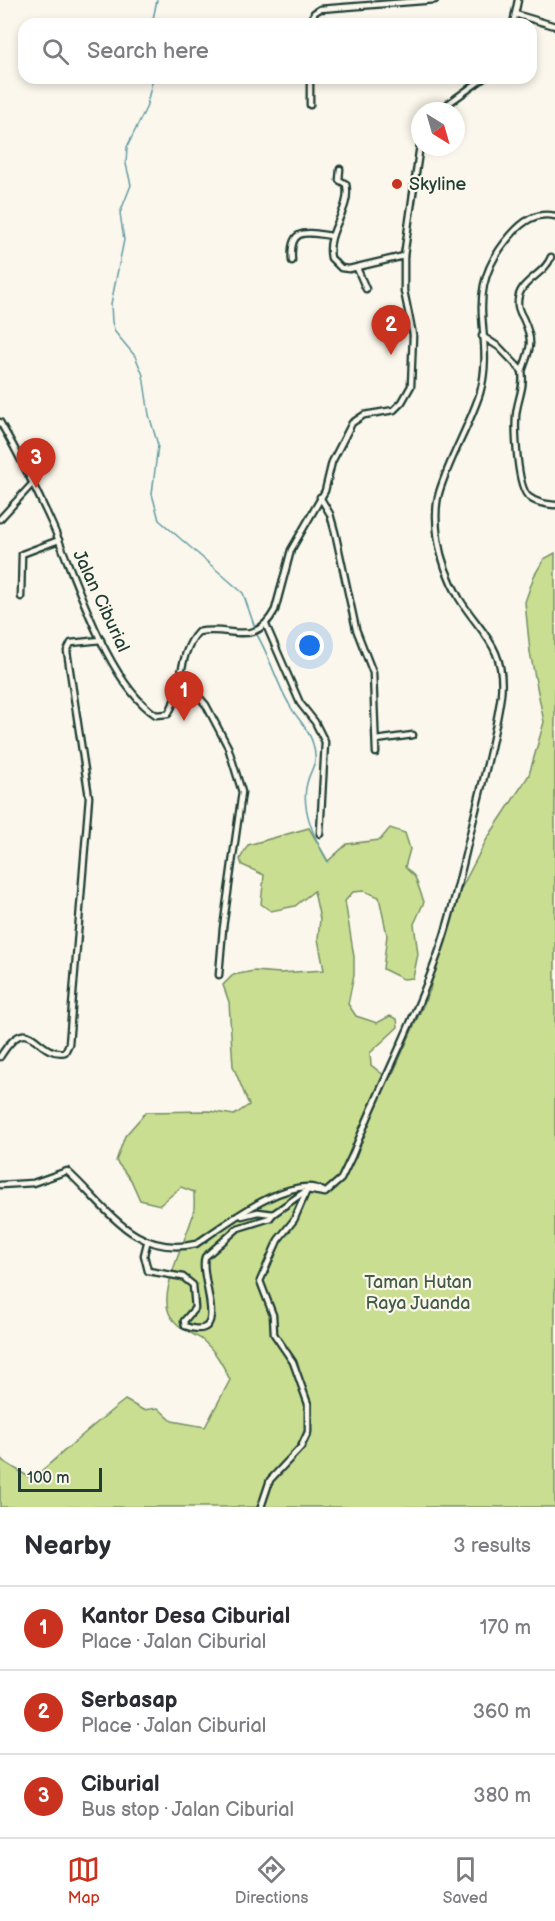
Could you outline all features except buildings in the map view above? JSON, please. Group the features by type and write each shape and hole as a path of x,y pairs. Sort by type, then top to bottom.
{"street":[{"path":"314,18 320,9 435,0"},
{"path":"514,18 518,0"},
{"path":"515,14 528,18"},
{"path":"537,21 555,26"},
{"path":"310,84 310,105"},
{"path":"451,102 476,84"},
{"path":"320,834 325,742 315,723 300,703 266,625 275,610 291,550 325,491 337,450 352,423 364,415 394,410 402,402 411,386 412,335 404,291 404,256 418,156"},
{"path":"340,169 339,180 346,184 347,197 332,236 330,253 334,261 344,269 404,256"},
{"path":"147,1243 144,1255 148,1271 183,1277 193,1285 195,1308 184,1320 185,1326 199,1330 206,1327 211,1321 212,1312 203,1274 205,1257 238,1228 270,1218 307,1190 325,1192 341,1179 440,951 480,795 501,693 499,667 493,645 459,598 445,567 438,539 439,493 480,392 483,281 496,254 514,231 537,215 555,216"},
{"path":"292,261 294,240 298,234 305,232 332,236"},
{"path":"550,257 548,264 529,280 519,294 518,308 531,343 522,371 522,390 516,415 521,486 528,497 538,502 555,505"},
{"path":"357,268 366,289"},
{"path":"482,336 499,347 522,371"},
{"name":"Jalan Ciburial","path":"0,422 33,483 101,640 133,693 156,715 164,716 169,713 189,644 198,632 252,633 266,625"},
{"path":"0,519 33,483"},
{"path":"320,497 330,514 356,629 373,673 376,753"},
{"path":"21,597 22,554 59,540"},
{"path":"0,1057 11,1039 18,1036 35,1037 48,1048 61,1053 65,1052 69,1044 89,797 67,651 71,643 101,640"},
{"path":"178,686 194,690 206,705 228,747 242,792 223,928 219,975"},
{"path":"376,740 413,735"},
{"path":"0,1185 33,1183 67,1171 127,1230 147,1243 186,1246 196,1244 279,1192 308,1186 325,1192"},
{"path":"261,1507 270,1480 301,1447 308,1432 308,1404 293,1362 274,1334 273,1315 260,1281 278,1240 294,1220 307,1190"},
{"path":"236,1217 258,1212 273,1214"}],"green space":[{"name":"Taman Hutan Raya Juanda","path":"555,553 555,1507 0,1507 0,1454 3,1461 32,1479 125,1400 143,1410 158,1408 172,1421 205,1427 230,1380 210,1348 201,1339 175,1322 169,1313 167,1303 175,1264 193,1215 194,1192 181,1187 160,1205 140,1200 131,1180 116,1161 125,1136 146,1112 209,1111 234,1115 249,1105 233,1066 229,1002 223,985 233,975 254,971 280,973 324,970 318,939 320,919 314,891 295,906 271,911 261,904 264,875 242,865 240,859 248,845 309,828 328,861 347,844 380,840 390,828 405,833 410,849 405,867 415,877 424,902 414,924 418,954 413,978 403,979 383,969 387,935 379,897 364,891 353,892 345,901 354,957 354,975 348,1004 356,1016 377,1023 390,1016 397,1019 398,1027 370,1053 371,1065 390,1080 430,990 439,947 454,902 487,839 529,775 544,722 530,652 525,602 534,576 544,559"}],"waterway":[{"path":"153,18 157,0"},
{"path":"152,84 146,108 127,147 126,164 131,185 120,213 124,240 111,304 112,322 115,332 135,356 143,375 149,415 158,445 152,494 159,520 243,593 255,628"},
{"path":"256,633 284,696 309,733 313,744 315,762 305,793 307,814 314,835 328,862"}],"place":[{"name":"Skyline","path":"397,184"},
{"name":"Serbasap","path":"391,355"},
{"name":"Ciburial","path":"36,488"},
{"name":"Kantor Desa Ciburial","path":"184,721"}]}
